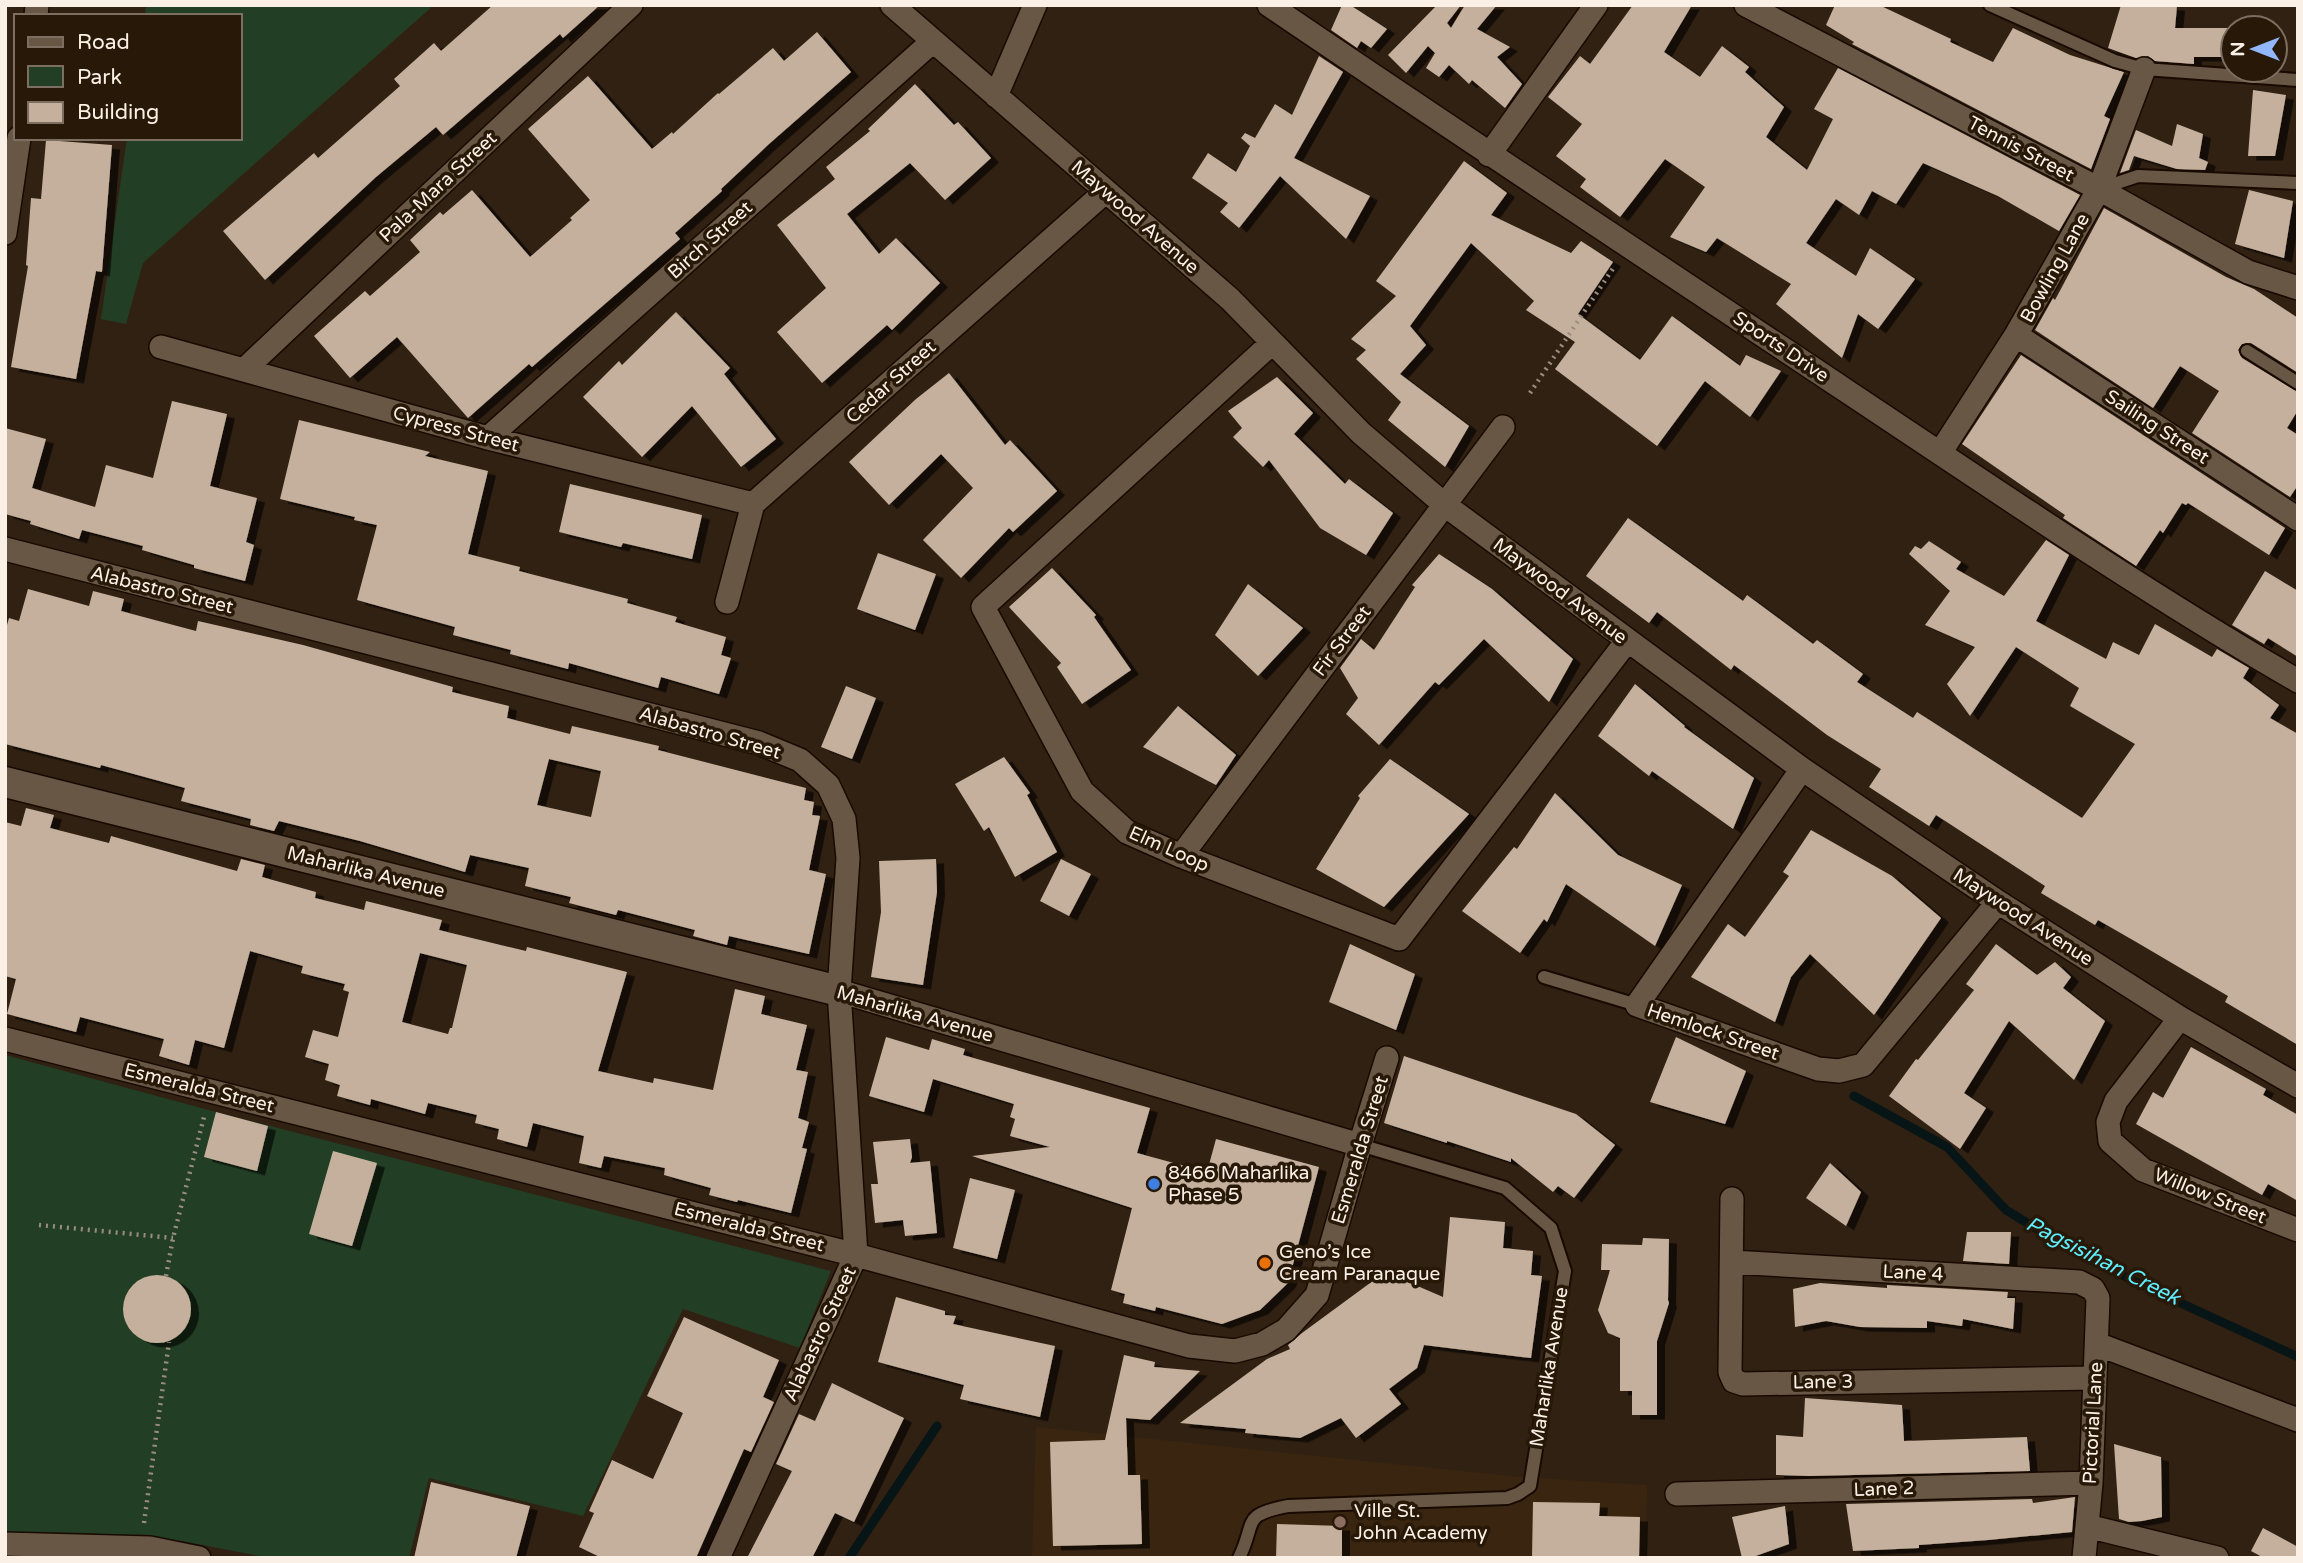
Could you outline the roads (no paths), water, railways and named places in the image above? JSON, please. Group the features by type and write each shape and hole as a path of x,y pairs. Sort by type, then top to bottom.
{"street":[{"name":"Pala-Mara Street","path":"245,369 631,5"},
{"name":"Maywood Avenue","path":"892,5 1230,299 1361,433 1445,505 1802,769 1998,902 2180,1018 2298,1086"},
{"path":"996,96 1035,5"},
{"name":"Sports Drive","path":"1269,5 1489,155 1940,453 2231,642 2298,681"},
{"path":"1489,155 1596,5"},
{"name":"Tennis Street","path":"1750,6 2099,189 2248,272 2298,288"},
{"name":"Birch Street","path":"488,438 933,41"},
{"name":"Bowling Lane","path":"1940,453 2017,335 2099,189 2144,69"},
{"path":"5,233 19,140"},
{"name":"Cedar Street","path":"753,503 1105,192"},
{"name":"Sailing Street","path":"2017,335 2298,519"},
{"name":"Elm Loop","path":"1272,343 983,607 1082,791 1127,832 1181,856 1399,939 1627,640"},
{"name":"Cypress Street","path":"161,347 488,438 753,503"},
{"name":"Fir Street","path":"1181,856 1503,427"},
{"path":"727,602 753,503"},
{"name":"Alabastro Street","path":"6,552 759,743 800,760 828,785 844,819 848,858 839,991 856,1255 718,1558"},
{"name":"Hemlock Street","path":"1802,769 1637,1005 1818,1069 1839,1071 1863,1065 1998,902"},
{"name":"Maharlika Avenue","path":"5,782 839,991 1360,1145"},
{"name":"Willow Street","path":"2180,1018 2116,1101 2108,1122 2110,1141 2143,1170 2298,1230"},
{"name":"Esmeralda Street","path":"5,1039 856,1255 1189,1346 1235,1351 1262,1343 1286,1330 1317,1295 1387,1058"},
{"name":"Lane 3","path":"1732,1199 1730,1372 1734,1381 1743,1384 2095,1378"},
{"name":"Lane 4","path":"1732,1262 2079,1282 2093,1289"},
{"name":"Pictorial Lane","path":"2084,1558 2091,1483 2097,1343 2098,1298 2093,1289"},
{"path":"2097,1343 2298,1420"},
{"name":"Lane 2","path":"1677,1494 2091,1483"},
{"path":"2087,1526 2217,1558"},
{"path":"5,1544 140,1548 199,1558"}],"lane":[{"path":"1990,5 2115,61 2144,69 2298,80"},
{"path":"2099,189 2138,176 2298,183"},
{"path":"2247,351 2298,383"},
{"path":"1544,977 1637,1005"},
{"name":"Maharlika Avenue","path":"1239,1558 1245,1546 1249,1526 1255,1517 1265,1510 1288,1506 1496,1499 1518,1494 1530,1486 1565,1271 1551,1228 1505,1188 1360,1145"}],"waterway":[{"name":"Pagsisihan Creek","path":"1854,1096 1947,1147 2006,1210 2073,1251 2298,1357"},
{"name":"Pagsisihan Creek","path":"849,1558 937,1426"}],"place":[{"name":"8466 Maharlika Phase 5","path":"1154,1184"},
{"name":"Geno’s Ice Cream Paranaque","path":"1265,1263"},
{"name":"Ville St. John Academy","path":"1340,1522"}]}
